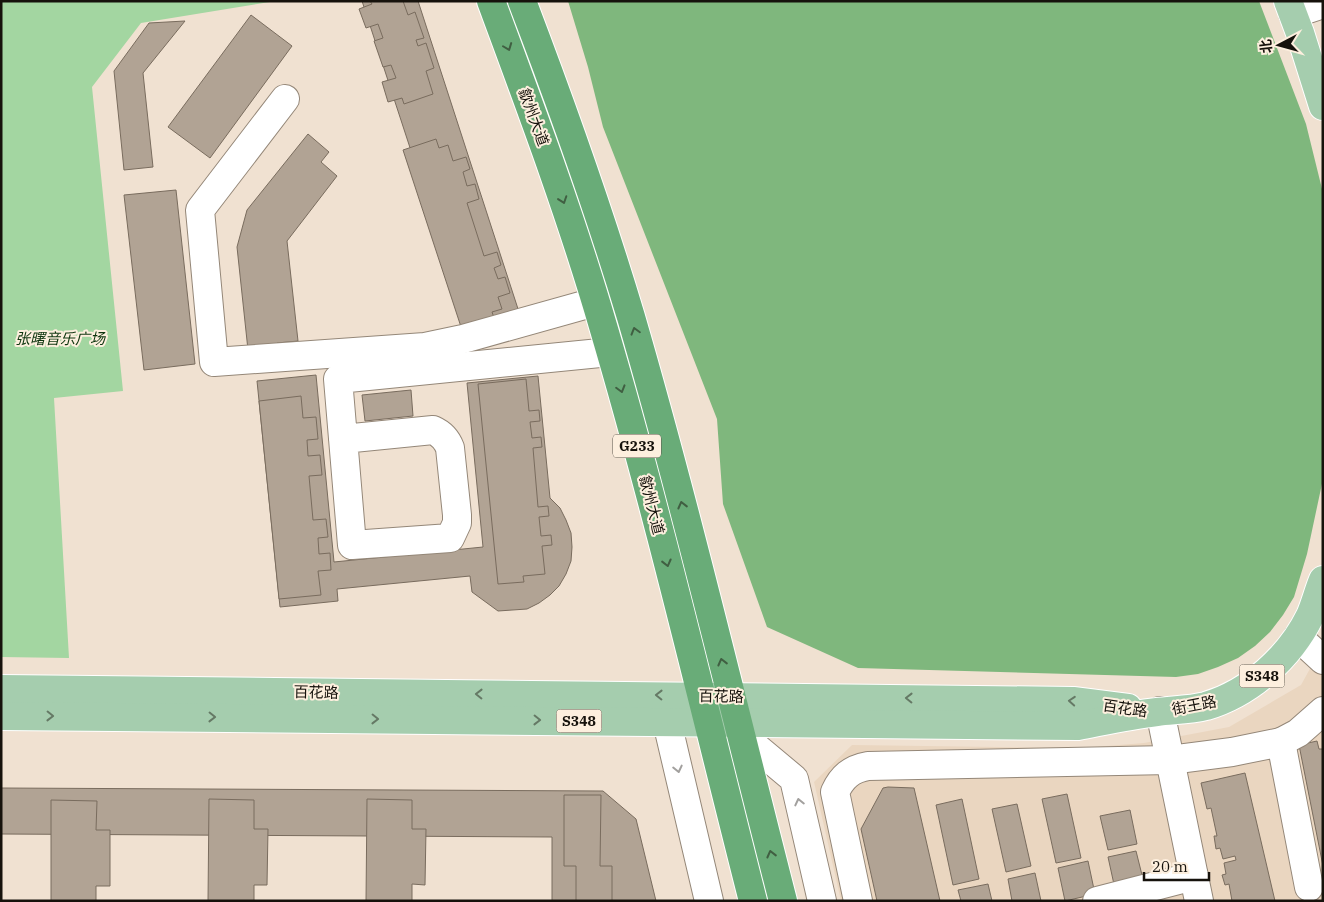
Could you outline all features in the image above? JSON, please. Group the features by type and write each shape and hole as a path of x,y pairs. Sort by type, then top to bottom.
{"highway":[{"name":"歙州大道","path":"491,1 566,207 610,352 638,450 753,901"},
{"name":"歙州大道","path":"522,1 590,189 630,315 664,433 783,901"}],"main road":[{"path":"1290,7 1323,106"},
{"name":"街王路","path":"1157,712 1205,706 1226,698 1265,673 1298,637 1310,616 1323,580"},
{"name":"百花路","path":"1,689 1073,701 1157,712"},
{"name":"百花路","path":"1,716 707,722 739,728 1078,726 1157,712"}],"street":[{"path":"1290,7 1323,4"},
{"path":"284,99 200,210 214,362 425,347 463,339 595,302"},
{"path":"343,439 433,430 442,436 450,448 457,515 457,523 450,538 352,545 343,439 338,379 610,352"},
{"path":"1298,637 1323,660"},
{"path":"858,901 836,792 845,776 860,767 1170,760 1232,752 1281,742 1298,733 1323,711"},
{"path":"1097,901 1196,888 1170,760 1157,712"},
{"path":"667,722 709,901"},
{"path":"739,728 794,779 822,901"},
{"path":"1281,742 1309,887"}],"shaded area":[{"path":"1323,645 1323,901 841,901 814,782 852,745 1082,748 1144,743 1229,727 1301,685"}],"green space":[{"name":"张曙音乐广场","path":"1,1 276,1 141,23 92,87 123,391 54,398 69,658 1,657"},
{"path":"568,1 1259,1 1306,124 1323,193 1323,479 1307,554 1294,597 1270,632 1238,658 1198,674 1176,677 858,668 767,627 723,504 717,419 603,127 588,67"}],"building":[{"path":"362,1 418,1 519,312 469,328"},
{"path":"370,1 403,1 408,15 415,12 424,38 416,40 418,46 426,43 434,68 426,71 433,94 404,104 402,98 388,102 382,82 396,78 391,65 383,67 374,41 383,38 378,24 366,28 359,9 372,4"},
{"path":"251,15 292,46 210,158 168,127"},
{"path":"185,21 143,73 153,167 124,170 114,71 149,23"},
{"path":"308,134 329,152 321,162 337,176 287,241 298,341 277,343 278,347 248,350 237,247 247,210"},
{"path":"436,139 439,148 448,145 453,161 466,157 470,169 463,172 467,186 475,184 479,199 467,203 484,256 497,252 501,265 494,268 498,279 505,277 510,293 498,297 502,309 492,312 497,326 464,336 403,150"},
{"path":"176,190 195,364 144,370 124,195"},
{"path":"316,375 334,562 483,547 467,383 538,376 550,498 560,508 571,533 571,561 559,586 539,603 527,609 498,611 472,592 470,576 337,589 338,601 280,607 257,381"},
{"path":"526,379 529,411 539,410 540,421 530,422 532,438 541,437 542,447 533,448 538,507 548,506 549,516 539,517 541,536 551,535 552,545 542,546 545,574 523,576 524,582 498,584 478,384"},
{"path":"411,390 413,416 365,421 362,395"},
{"path":"301,396 303,418 316,417 318,439 307,440 308,456 320,455 322,475 309,476 313,520 326,519 328,537 318,538 319,554 330,553 331,570 318,571 321,595 279,599 259,401"},
{"path":"1317,741 1319,749 1323,749 1323,866 1299,745"},
{"path":"1245,773 1275,901 1232,901 1229,884 1225,885 1222,875 1226,874 1224,863 1236,860 1235,856 1223,859 1220,848 1216,849 1214,836 1217,836 1211,808 1207,809 1201,783"},
{"path":"1,788 603,791 636,819 656,901 552,901 552,837 1,834"},
{"path":"883,788 914,788 940,901 877,901 861,829"},
{"path":"1067,794 1081,858 1056,863 1042,799"},
{"path":"564,795 601,795 600,866 612,866 612,901 576,901 576,866 564,866"},
{"path":"209,799 254,800 254,829 268,829 267,885 254,885 254,901 208,901"},
{"path":"367,799 412,800 412,829 426,829 425,885 412,884 412,901 366,901"},
{"path":"962,799 979,879 953,885 936,805"},
{"path":"51,800 97,801 96,830 110,830 110,886 96,886 96,901 51,901"},
{"path":"1017,804 1031,866 1006,872 992,809"},
{"path":"1130,810 1137,844 1108,850 1100,816"},
{"path":"1136,851 1144,883 1115,889 1108,857"},
{"path":"1088,861 1095,894 1065,901 1058,868"},
{"path":"1035,873 1041,901 1012,901 1008,879"},
{"path":"988,884 992,901 961,901 958,890"}]}
